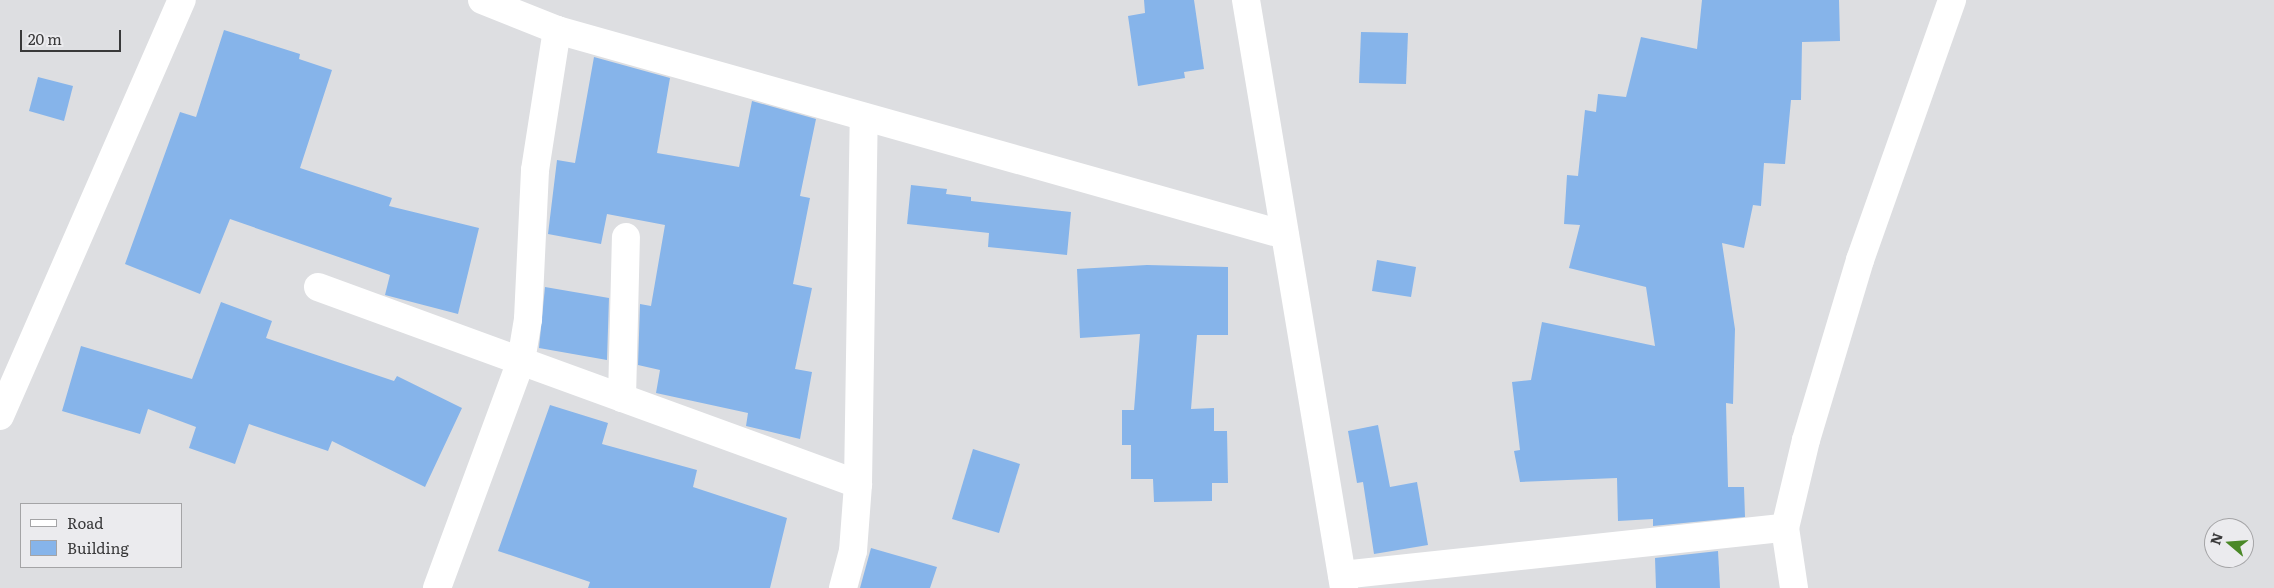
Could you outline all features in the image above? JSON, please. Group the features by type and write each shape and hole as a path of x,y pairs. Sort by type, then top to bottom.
{"street":[{"path":"0,416 182,0"},
{"path":"482,0 557,30 1285,235"},
{"path":"1246,0 1343,582 1785,528"},
{"path":"1794,588 1785,528 1806,440 1860,260 1952,0"},
{"path":"437,588 521,361 528,319 535,170 557,30"},
{"path":"843,588 853,551 858,484 864,116"},
{"path":"622,398 626,237"},
{"path":"318,287 858,484"}],"building":[{"path":"1144,0 1194,0 1204,69 1184,72 1185,78 1138,86 1128,16 1145,13"},
{"path":"1702,0 1839,0 1840,41 1802,42 1801,100 1791,100 1785,164 1764,163 1761,206 1753,205 1744,248 1722,243 1735,329 1733,404 1726,403 1728,487 1744,487 1745,517 1653,526 1653,519 1618,521 1617,478 1520,482 1514,451 1520,450 1512,382 1531,380 1542,322 1655,346 1646,287 1569,268 1580,225 1564,224 1567,175 1578,176 1585,110 1596,112 1598,94 1626,97 1641,37 1697,49"},
{"path":"224,30 300,54 299,59 332,70 300,168 392,198 389,206 479,228 458,314 385,295 390,275 230,219 200,294 125,264 180,112 196,117"},
{"path":"1361,32 1408,33 1406,84 1359,83"},
{"path":"594,57 670,78 657,153 739,167 752,101 816,119 800,196 810,198 793,284 812,288 795,369 812,372 800,439 746,426 748,413 656,393 660,370 638,365 640,304 651,306 665,225 607,214 601,244 548,234 557,160 575,163"},
{"path":"38,77 73,86 64,121 29,111"},
{"path":"911,185 947,189 946,194 971,197 971,201 1071,212 1067,255 988,247 989,233 907,224"},
{"path":"1377,260 1416,267 1411,297 1372,291"},
{"path":"1147,265 1228,267 1228,335 1197,335 1191,409 1214,408 1214,431 1227,431 1228,483 1212,483 1212,501 1154,502 1153,479 1131,479 1131,445 1122,445 1122,410 1134,410 1140,334 1080,338 1077,269"},
{"path":"545,287 609,298 607,360 539,348"},
{"path":"221,302 272,321 266,338 394,381 397,376 462,408 425,487 332,441 328,451 249,424 235,464 189,448 196,427 148,409 140,434 62,411 81,346 192,379"},
{"path":"550,405 608,423 602,444 697,470 693,487 787,518 770,588 588,588 590,582 498,551"},
{"path":"1378,425 1390,487 1417,482 1428,545 1374,554 1363,482 1357,483 1348,431"},
{"path":"973,449 1020,464 999,533 952,519"},
{"path":"871,548 937,567 930,588 860,588"},
{"path":"1718,551 1720,588 1656,588 1655,558"}]}
